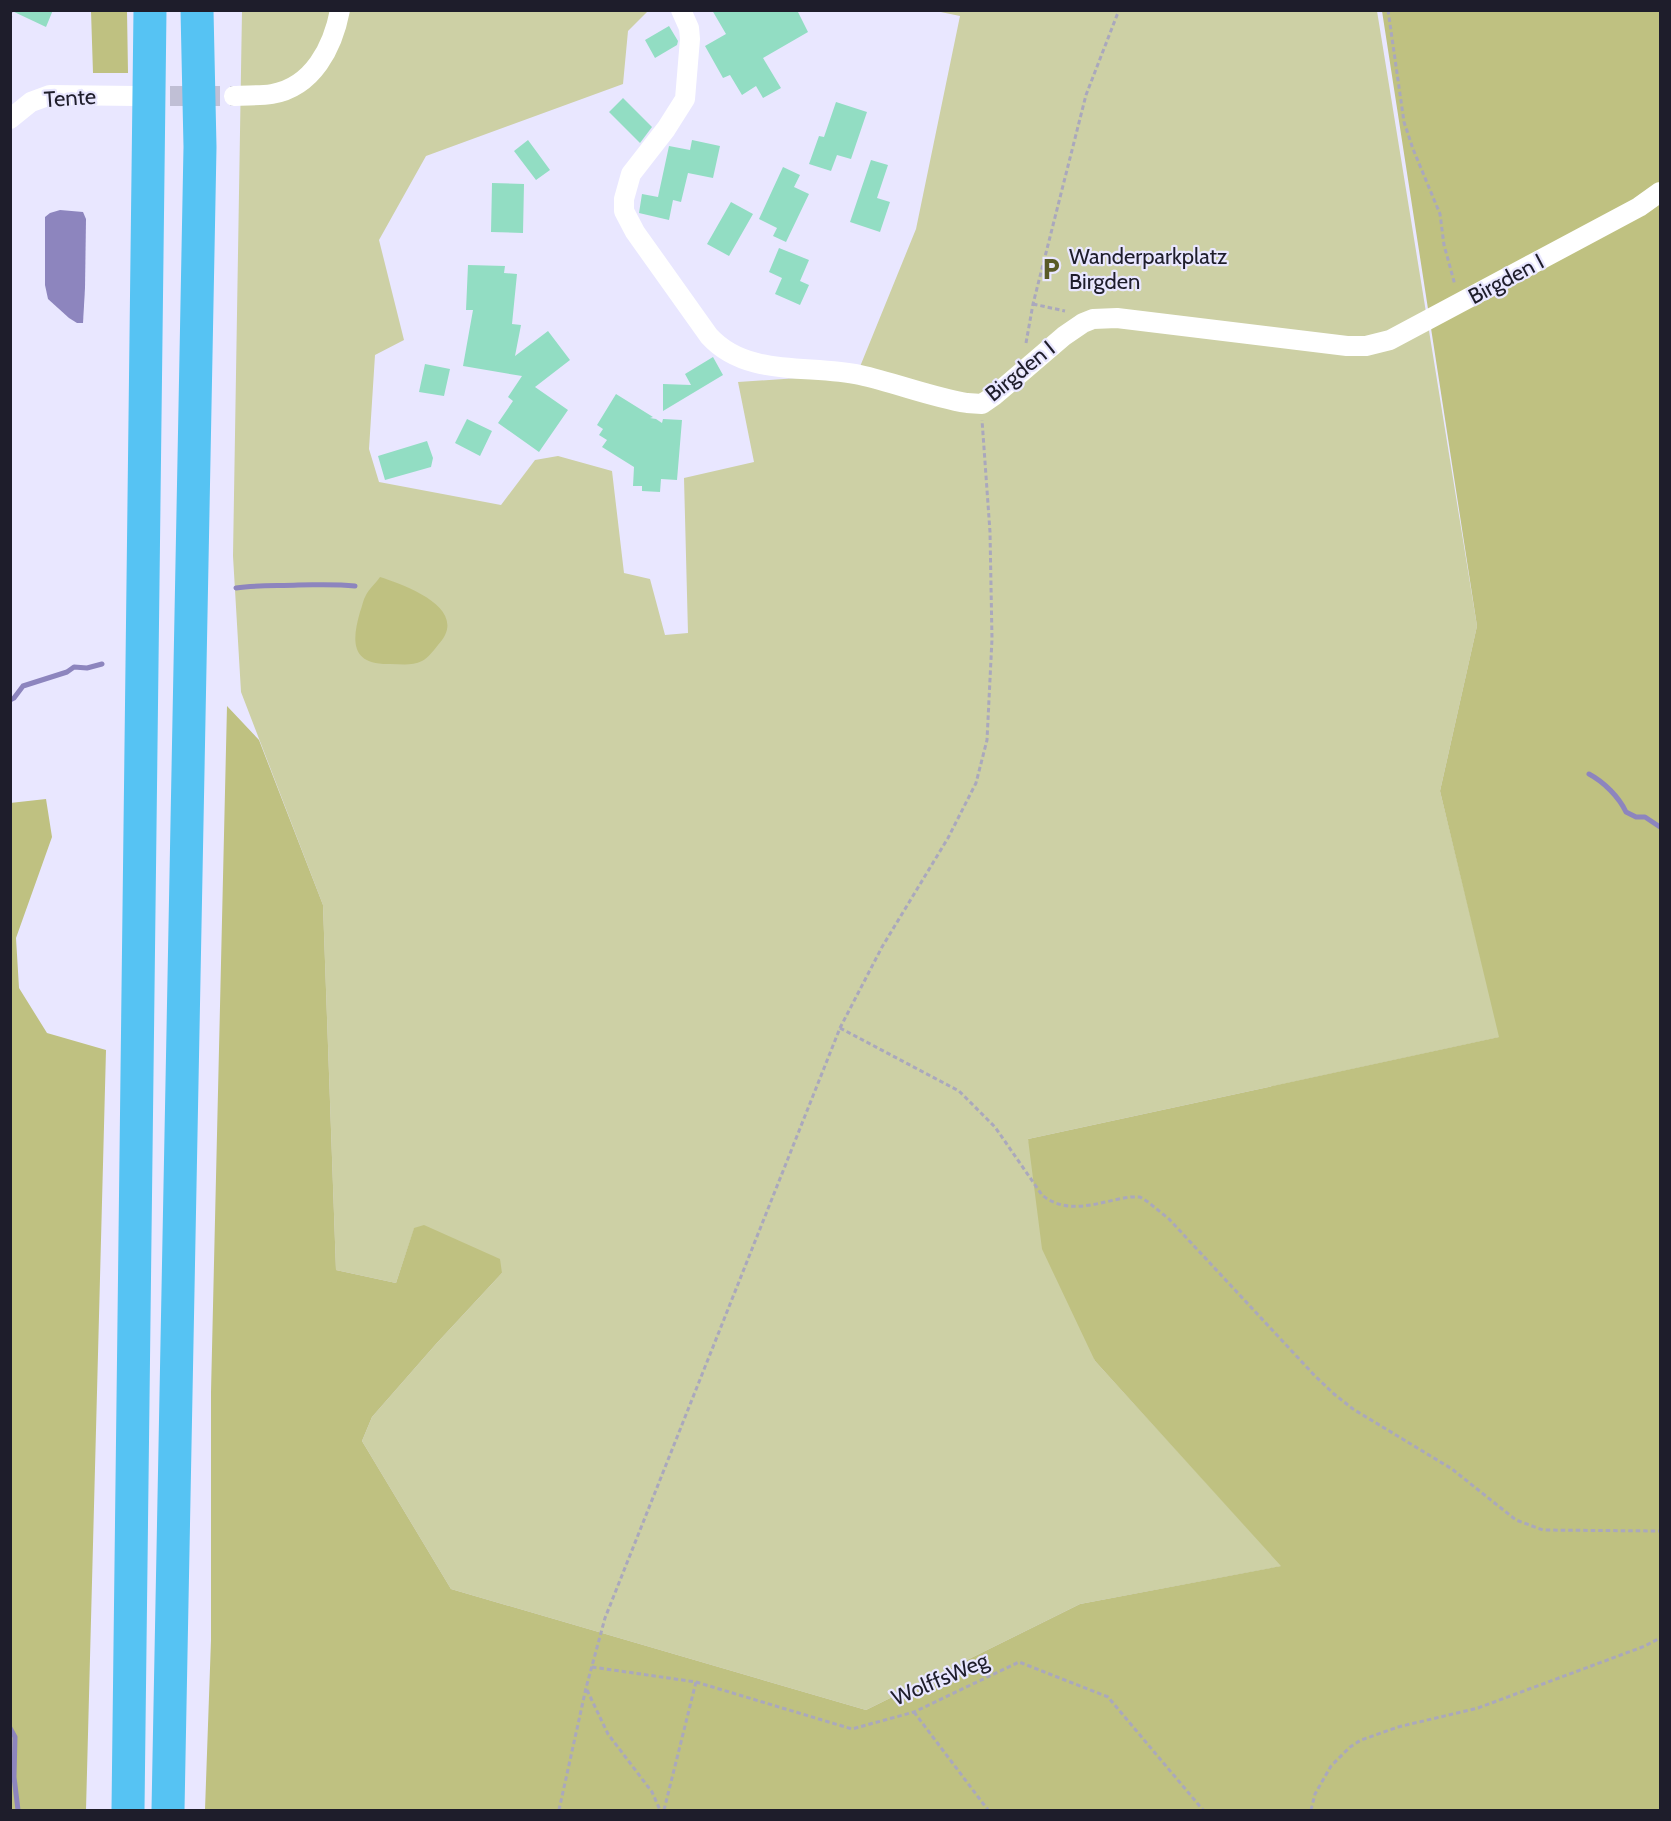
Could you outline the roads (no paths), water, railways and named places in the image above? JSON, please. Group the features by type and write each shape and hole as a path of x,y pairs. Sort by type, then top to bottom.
{"highway":[{"path":"128,1810 150,10"},
{"path":"168,1810 200,159 197,10"}],"street":[{"path":"234,96 272,94 302,81 315,68 328,49 340,10"},
{"name":"Birgden I","path":"681,10 689,28 690,39 685,99 666,129 631,174 624,199 624,211 635,232 709,336 719,348 734,357 748,361 789,368 857,374 960,402 982,404 1018,377 1064,336 1093,319 1118,318 1347,346 1378,344 1403,335 1640,207 1660,192"},
{"name":"Tente","path":"10,119 30,102 50,95 137,96"}],"waterway":[{"path":"236,588 298,585 355,586"},
{"path":"10,700 23,686 67,672 74,667 87,668 102,664"},
{"path":"1589,774 1610,790 1626,812 1636,817 1645,817 1660,827"},
{"path":"10,1728 15,1737 14,1777 18,1810"}],"tunnel":[{"path":"140,96 234,96"}],"place":[{"name":"Wanderparkplatz Birgden","path":"1051,269"}]}
